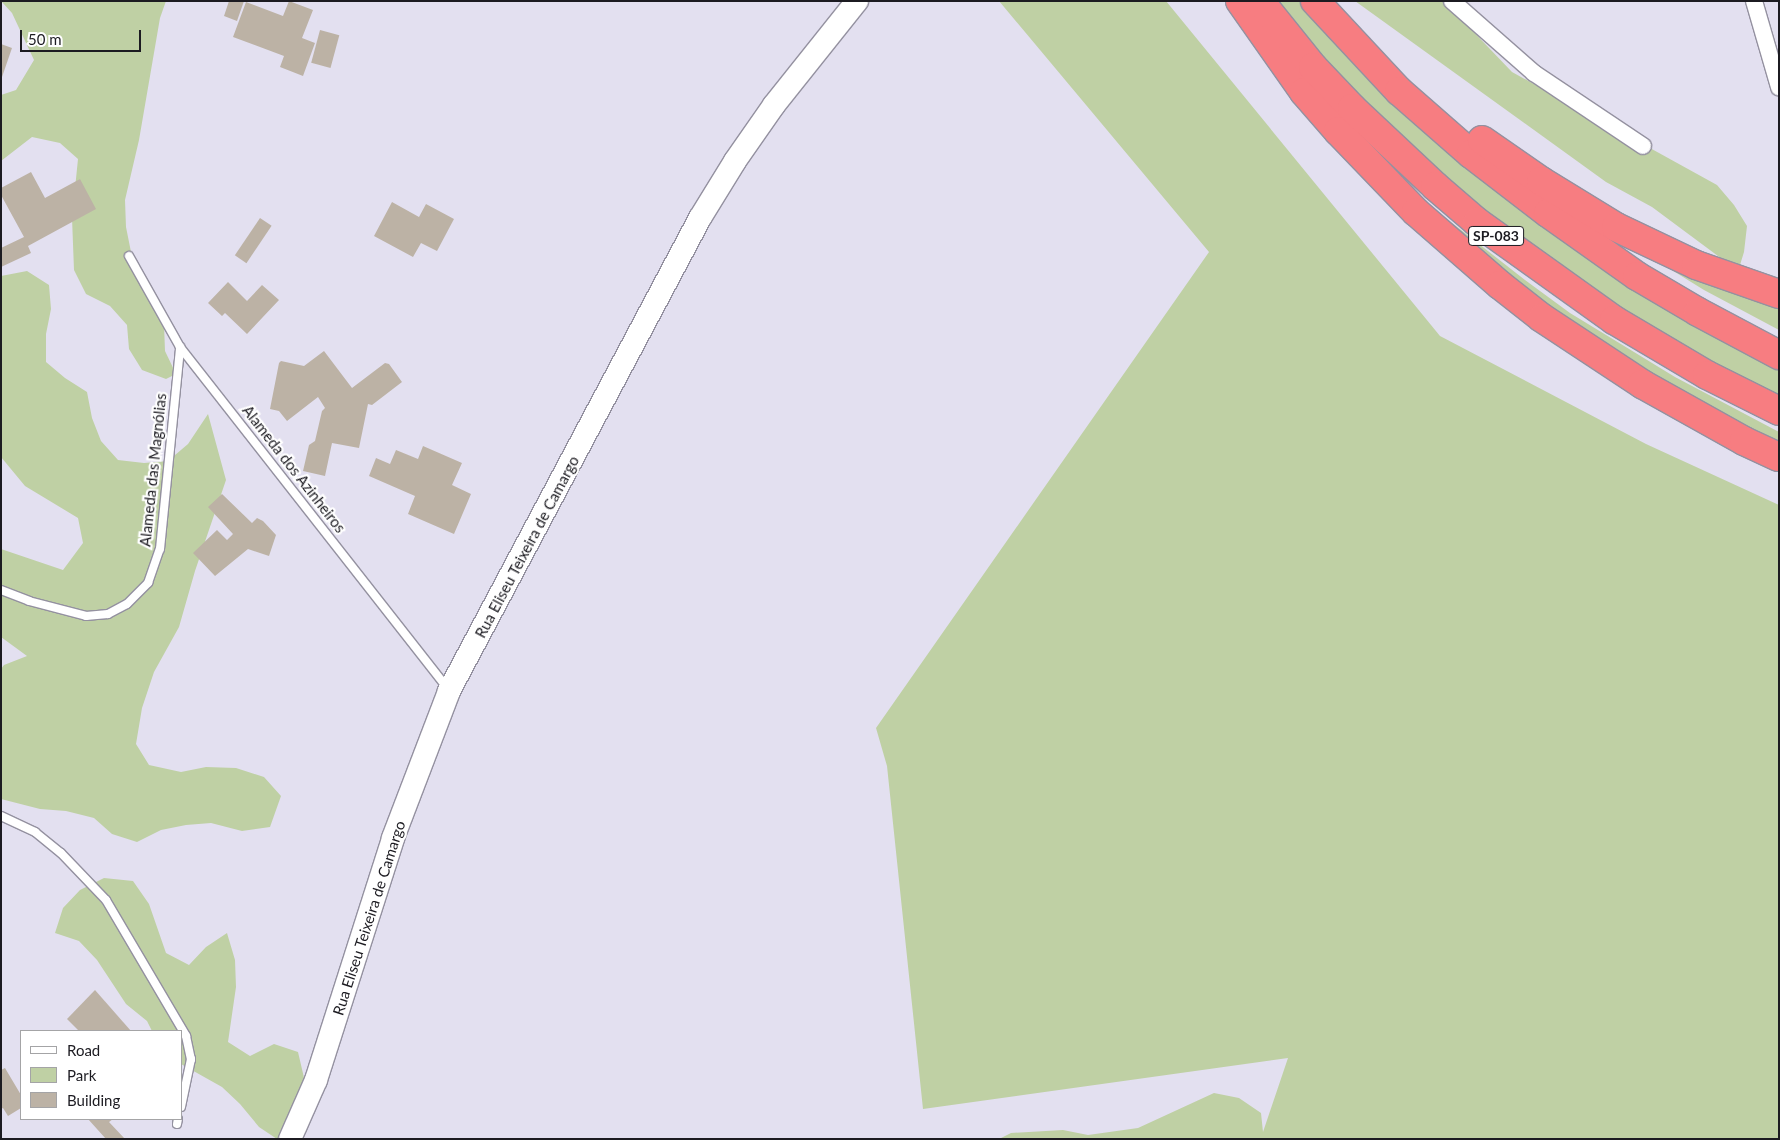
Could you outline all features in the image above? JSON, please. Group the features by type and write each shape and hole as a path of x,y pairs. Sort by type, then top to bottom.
{"highway":[{"path":"1240,1 1304,92 1338,132 1416,212 1500,285 1542,318 1642,384 1736,437 1779,457"},
{"name":"SP-083","path":"1260,1 1313,67 1352,108 1434,186 1478,222 1614,320 1707,375 1779,411"},
{"path":"1315,1 1399,91 1471,154 1548,214 1637,276 1698,312 1779,354"},
{"path":"1327,1 1431,100 1541,181 1579,206 1656,247 1696,265 1779,294"}],"street":[{"name":"Rua Eliseu Teixeira de Camargo","path":"290,1139 316,1080 393,838 449,691 700,218 735,161 774,105 857,1"},
{"path":"1452,1 1534,73 1643,146"},
{"path":"1754,1 1779,87"}],"lane":[{"name":"Alameda dos Azinheiros","path":"129,256 180,346 449,691"},
{"name":"Alameda das Magnólias","path":"1,590 29,601 86,616 108,614 127,604 148,582 160,549 180,346"},
{"path":"1,816 35,832 61,853 106,900 186,1036 191,1059 182,1102"}],"green space":[{"path":"1,1 166,1 160,18 139,140 125,200 126,227 131,252 149,299 164,324 165,351 176,374 166,379 142,370 129,349 127,325 110,306 86,294 74,270 72,218 78,159 60,143 32,137 1,161 1,95 16,90 34,60 12,13"},
{"path":"999,1 1166,1 1440,336 1646,444 1779,505 1779,1139 999,1139 1011,1133 1063,1130 1088,1135 1138,1128 1214,1093 1239,1098 1261,1113 1263,1132 1288,1058 923,1109 887,766 876,728 1209,252"},
{"path":"1272,1 1305,1 1354,55 1779,363 1779,397 1726,370 1596,294 1461,193 1346,86"},
{"path":"1355,1 1444,1 1512,72 1717,185 1734,205 1747,226 1744,252 1740,265 1722,259 1652,207 1606,182"},
{"path":"1424,201 1570,313 1675,377 1779,432 1779,449 1564,324"},
{"path":"1612,233 1779,303 1779,330 1704,290"},
{"path":"27,271 49,285 51,309 46,334 46,362 65,378 87,392 92,418 101,441 118,460 144,463 168,461 188,444 208,414 226,480 195,571 179,627 154,672 142,708 136,744 149,765 181,772 206,767 236,768 264,777 281,796 270,827 242,831 211,823 186,825 161,830 137,842 112,834 94,818 66,811 40,809 1,799 1,669 4,665 27,656 1,637 1,549 63,570 83,543 78,518 25,486 1,457 1,276"},
{"path":"104,878 133,881 149,904 166,953 189,965 206,947 227,933 235,960 236,987 228,1042 250,1056 274,1044 298,1052 305,1082 297,1139 277,1139 259,1127 240,1104 222,1087 182,1065 182,1030 152,1030 147,1021 126,1004 97,960 79,941 55,933 63,908 80,890"}],"building":[{"path":"229,1 244,1 237,21 224,16"},
{"path":"289,1 313,10 302,38 315,43 303,76 280,67 284,56 233,37 246,2 283,16"},
{"path":"320,30 339,35 331,68 311,63"},
{"path":"1,44 12,48 2,77 1,77"},
{"path":"31,172 45,198 80,179 96,209 28,246 31,253 1,267 1,248 24,237 1,195 1,188"},
{"path":"392,202 419,217 426,204 454,219 437,251 421,243 413,257 374,236"},
{"path":"260,218 272,226 246,263 235,255"},
{"path":"228,282 247,301 262,285 279,300 247,334 225,313 222,316 208,303"},
{"path":"324,351 352,388 385,363 389,364 402,382 372,405 368,404 359,448 332,443 325,476 303,471 309,445 315,441 322,411 325,408 318,397 287,421 279,411 270,409 279,363 281,361 304,366"},
{"path":"423,446 462,463 452,485 471,494 454,534 408,514 415,496 369,476 376,458 390,464 396,450 418,459"},
{"path":"222,494 252,523 257,518 263,521 276,535 269,556 248,549 215,576 193,553 217,530 227,540 233,534 208,507"},
{"path":"95,990 130,1030 78,1030 67,1019"},
{"path":"5,1068 20,1093 20,1109 8,1116 3,1108 1,1109 1,1070"},
{"path":"89,1120 112,1120 109,1122 125,1139 106,1139"}]}
